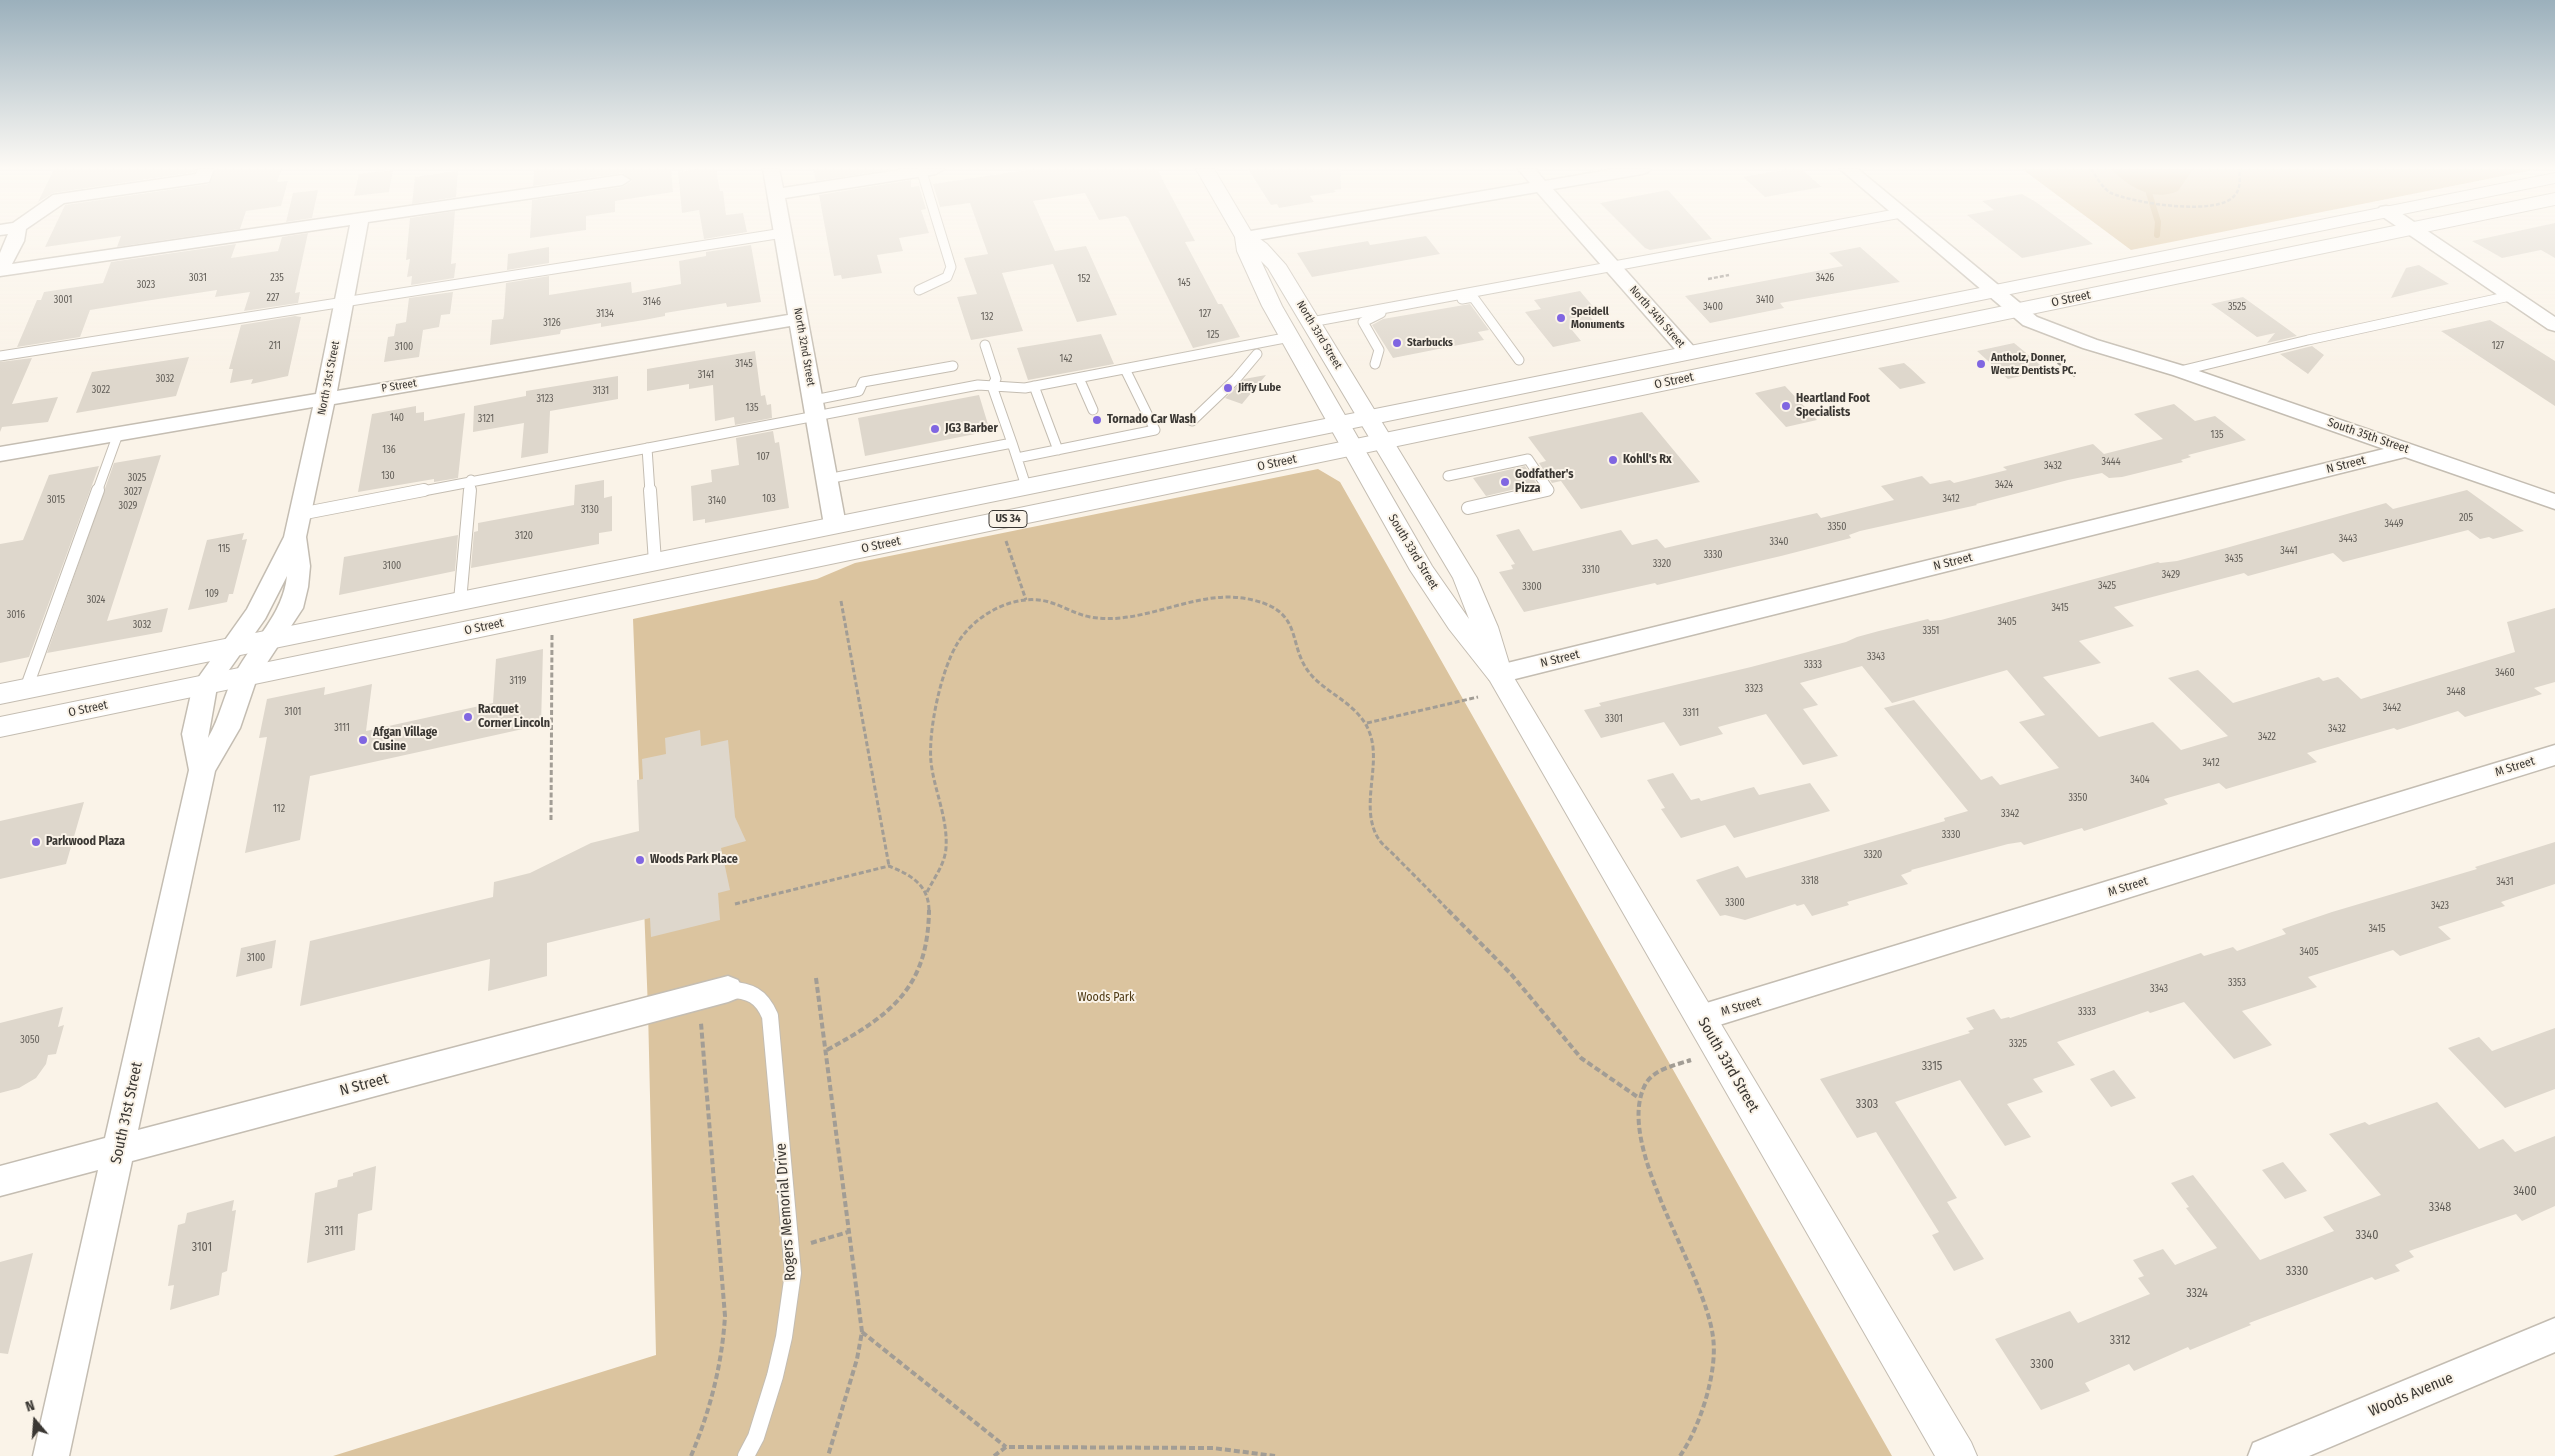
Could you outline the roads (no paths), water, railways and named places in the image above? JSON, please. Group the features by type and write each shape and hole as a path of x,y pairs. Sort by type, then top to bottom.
{"main road":[{"name":"North 33rd Street","path":"1245,237 1276,265 1383,441"},
{"name":"North 33rd Street","path":"1245,237 1247,252 1253,268 1338,423"},
{"name":"O Street","path":"0,694 2258,237"},
{"name":"O Street","path":"0,727 2371,237"},
{"name":"South 33rd Street","path":"1338,423 1422,570 1458,623 1488,686 1700,1018 1957,1456"},
{"name":"South 33rd Street","path":"1383,441 1465,578 1485,627 1488,686"}],"street":[{"path":"0,271 15,237"},
{"path":"0,271 236,237"},
{"name":"North 31st Street","path":"246,676 291,608 298,587 299,566 296,537 357,237"},
{"name":"North 32nd Street","path":"784,237 835,525"},
{"name":"North 34th Street","path":"1587,237 1688,352"},
{"name":"South 35th Street","path":"1929,237 2015,311 2030,321 2090,344 2180,371 2555,502"},
{"path":"2427,237 2510,296 2555,325"},
{"name":"South 35th Street","path":"2061,301 2057,306 2061,314 2072,324 2180,371"},
{"name":"P Street","path":"0,454 799,319"},
{"name":"N Street","path":"1488,686 2407,450"},
{"name":"North 31st Street","path":"230,647 257,613 296,537"},
{"name":"South 31st Street","path":"202,770 195,734 205,685 230,647"},
{"name":"South 31st Street","path":"51,1456 120,1150 202,770 227,728 246,676"},
{"name":"M Street","path":"1700,1018 2555,755"},
{"name":"N Street","path":"0,1181 728,990"},
{"name":"Woods Avenue","path":"2266,1456 2555,1335"}],"lane":[{"path":"0,356 758,237"},
{"path":"919,290 947,277 951,267 943,237"},
{"path":"1312,322 1771,237"},
{"path":"2180,371 2308,340 2510,296"},
{"path":"1375,364 1379,350 1363,322 1376,314 1473,297 1519,360"},
{"path":"300,514 647,448 815,408 978,385 1034,386 1290,337"},
{"path":"985,345 996,379 992,386 1026,486"},
{"path":"1192,421 1236,379 1257,354"},
{"path":"815,408 859,390 863,382 953,366"},
{"path":"1017,458 1156,430 1125,369"},
{"path":"1079,378 1093,410"},
{"path":"1034,386 1058,450"},
{"path":"1102,429 1106,440"},
{"path":"26,689 118,434"},
{"path":"827,479 1012,443"},
{"path":"647,448 654,562"},
{"path":"1448,476 1528,459 1550,490 1468,508"},
{"path":"460,601 471,480"},
{"name":"Rogers Memorial Drive","path":"728,990 747,991 763,1000 770,1016 793,1272 784,1337 775,1376 756,1437 746,1456"}],"place":[{"name":"Speidell Monuments","path":"1561,318"},
{"name":"Starbucks","path":"1397,343"},
{"name":"Antholz, Donner, Wentz Dentists PC.","path":"1981,364"},
{"name":"Jiffy Lube","path":"1228,388"},
{"name":"Heartland Foot Specialists","path":"1786,406"},
{"name":"Tornado Car Wash","path":"1097,420"},
{"name":"JG3 Barber","path":"935,429"},
{"name":"Kohll's Rx","path":"1613,460"},
{"name":"Godfather's Pizza","path":"1505,482"},
{"name":"Racquet Corner Lincoln","path":"468,717"},
{"name":"Afgan Village Cusine","path":"363,740"},
{"name":"Parkwood Plaza","path":"36,842"},
{"name":"Woods Park Place","path":"640,860"}],"park label":[{"name":"Woods Park","path":"1106,998"}]}
